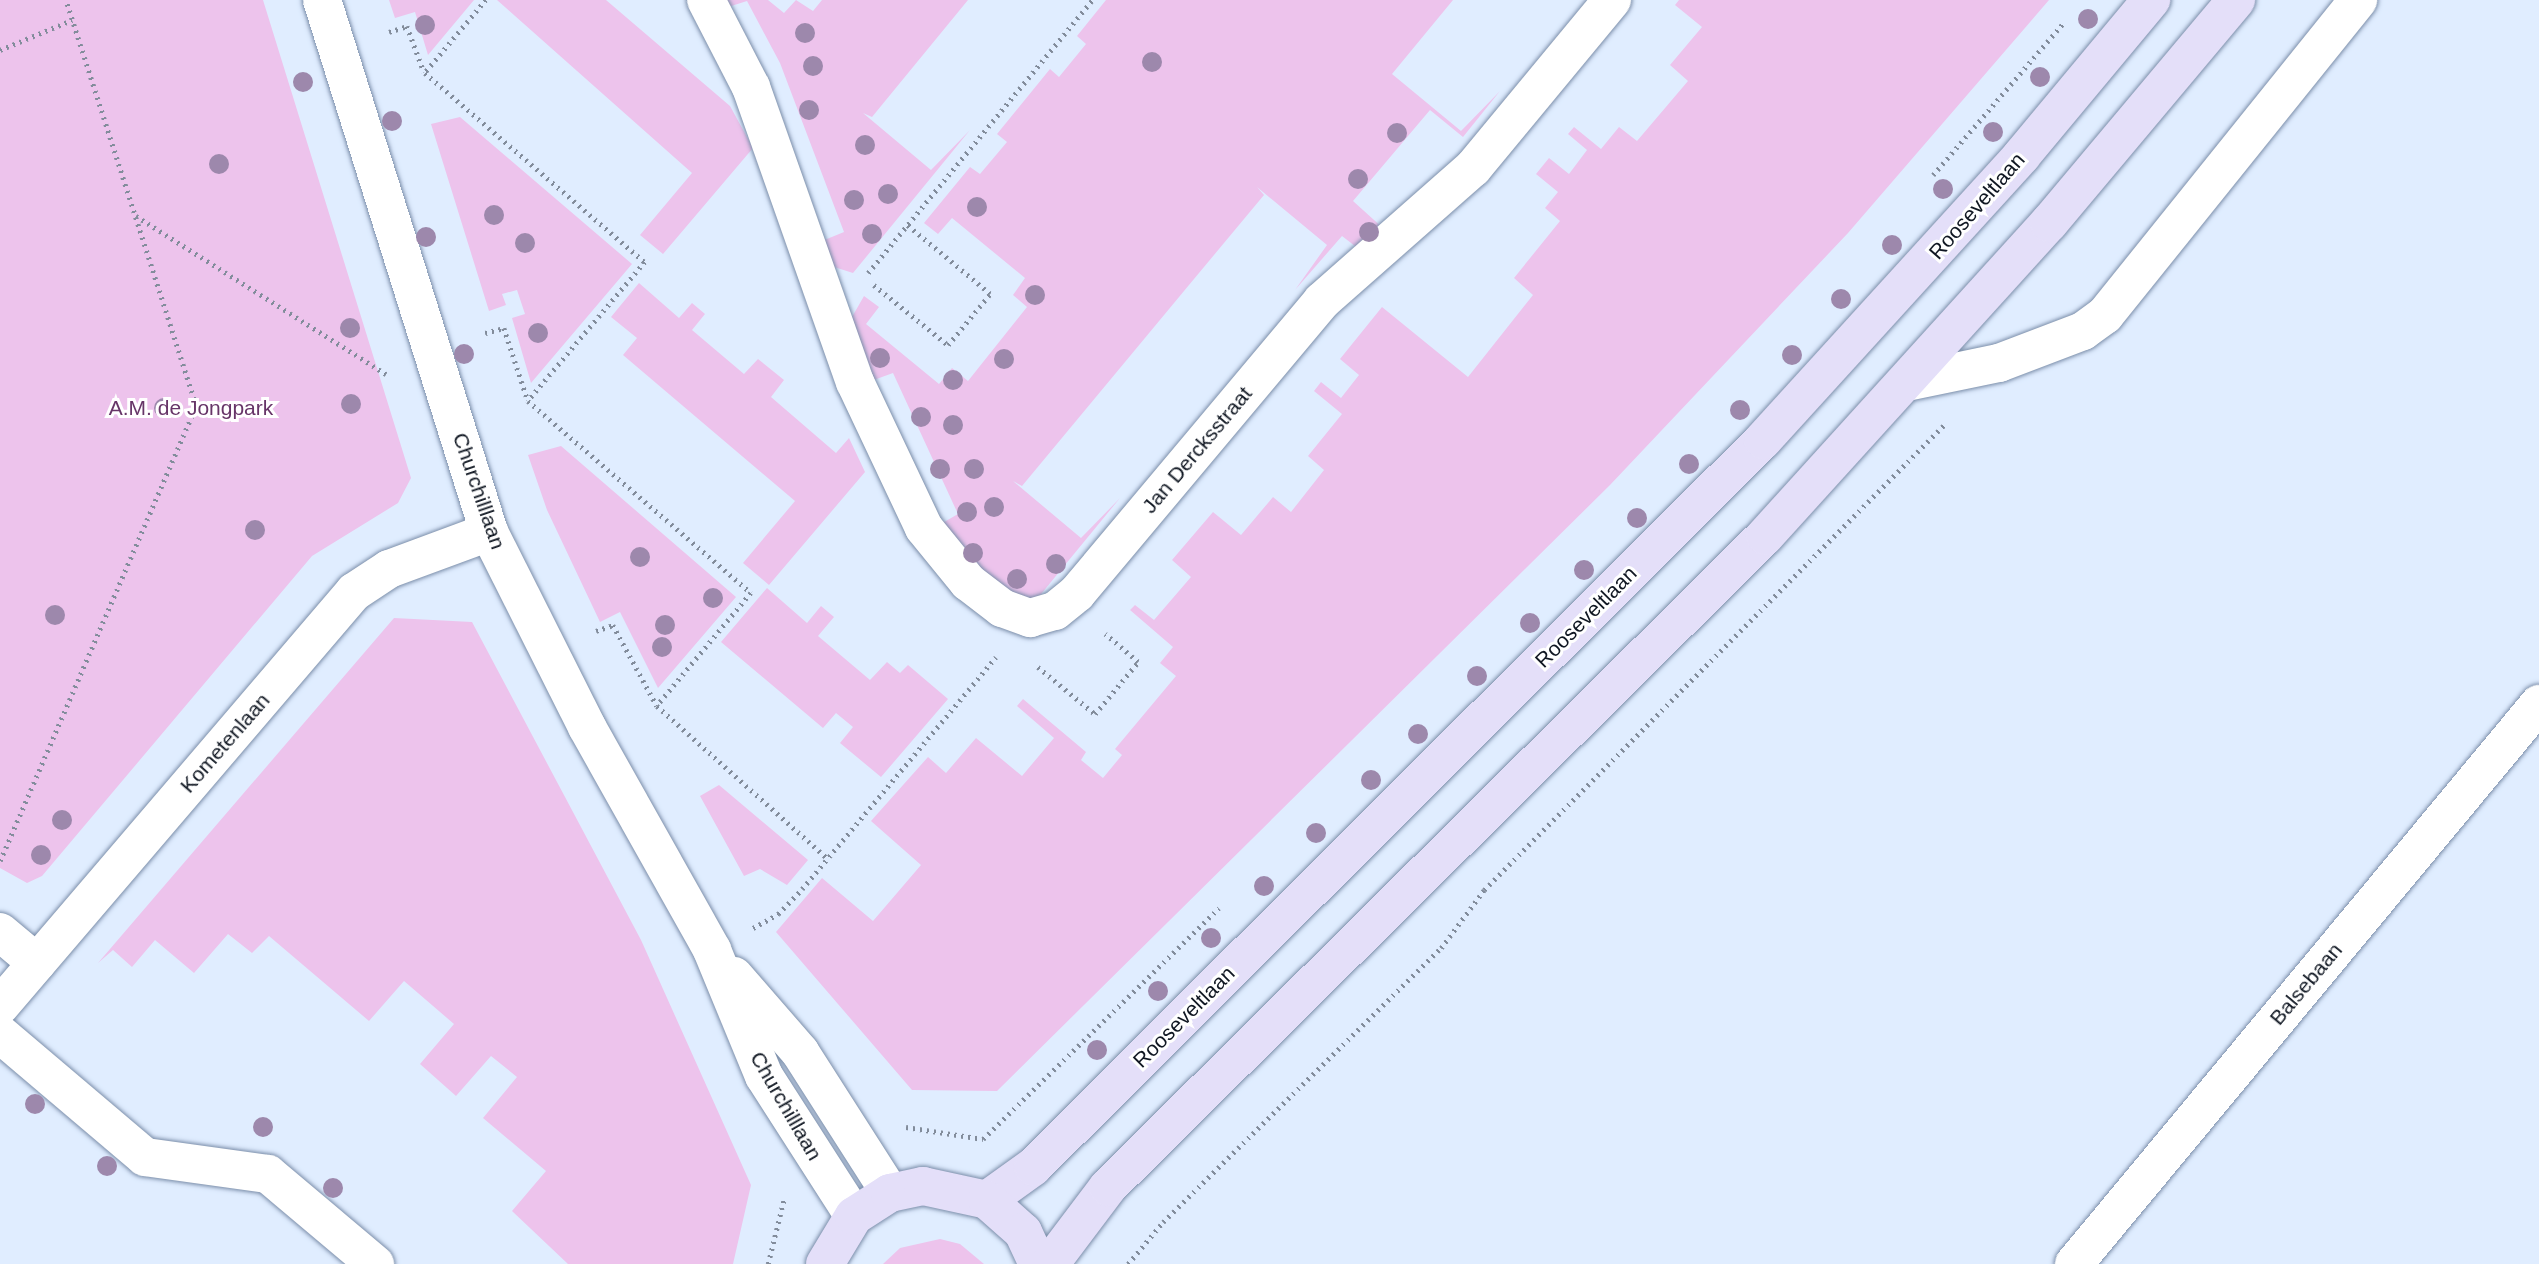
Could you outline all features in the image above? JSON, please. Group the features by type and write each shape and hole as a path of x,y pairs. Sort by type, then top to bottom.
{"main road":[{"name":"Rooseveltlaan","path":"987,1200 1033,1167 1763,440 1996,185 2151,0"},
{"path":"1050,1264 1108,1187 1765,536 1907,382 2236,0"},
{"path":"825,1264 854,1216 890,1193 923,1186 987,1200 1023,1232 1038,1264"}],"street":[{"name":"Churchilllaan","path":"322,0 489,532 587,727 712,950 764,1076 854,1216"},
{"path":"706,0 751,87 855,382 924,528 968,582 1002,608 1019,630"},
{"name":"Jan Dercksstraat","path":"1019,630 1067,602 1322,301 1473,168 1612,0"},
{"path":"1907,382 1999,363 2083,331 2105,315 2358,0"},
{"name":"Kometenlaan","path":"0,1006 354,592 389,569 489,532"},
{"name":"Balsebaan","path":"2074,1264 2539,705"},
{"path":"0,932 37,963"},
{"name":"Churchilllaan","path":"712,950 800,1052 890,1193"},
{"path":"0,1034 145,1157 268,1174 376,1264"}],"path":[{"path":"0,861 196,406 66,0"},
{"path":"425,73 486,0"},
{"path":"907,225 990,295 948,345 864,278 907,225 1092,0"},
{"path":"1929,179 2068,18"},
{"path":"0,50 72,20"},
{"path":"389,32 407,26 425,73 645,262 528,401"},
{"path":"135,215 353,353"},
{"path":"485,333 503,328 528,401 751,593 657,706"},
{"path":"1128,1264 1163,1222 1441,948 1485,890 1846,532 1949,419"},
{"path":"778,915 1019,630 1095,714 1138,663 1067,602"},
{"path":"596,631 613,625 657,706 827,858"},
{"path":"983,1139 1223,904"}],"green space":[{"name":"A.M. de Jongpark","path":"0,0 263,0 411,478 398,503 312,556 42,876 27,883 0,868"},
{"path":"389,0 474,0 428,55 415,12 395,18"},
{"path":"497,0 606,0 730,106 753,148 663,254 640,235 692,173"},
{"path":"721,0 768,0 784,13 796,0 813,11 822,0 968,0 872,117 863,113 931,170 970,130 853,273 831,266 822,241 844,232 780,63 747,1 725,8"},
{"path":"1106,0 1453,0 1392,74 1461,131 1500,91 1463,137 1430,110 1353,201 1384,229 1364,253 1342,236 1295,290 1327,245 1257,187 1264,195 1022,486 1013,481 1081,538 1120,498 1037,599 1021,598 990,580 939,525 958,514 893,373 871,381 852,317 864,296 879,307 866,324 939,384 952,368 968,381 1027,307 1013,295 1025,278 952,218 938,234 924,223 970,167 980,174 1007,142 997,134 1050,69 1059,77 1086,44 1077,36"},
{"path":"1679,0 2049,0 1848,233 1610,485 997,1091 912,1090 776,932 822,878 873,921 921,865 871,821 928,757 946,773 976,738 1022,776 1054,738 1017,706 1023,699 1086,752 1081,760 1103,778 1122,755 1115,749 1176,676 1160,663 1173,647 1130,610 1135,605 1154,620 1191,577 1172,560 1213,512 1241,535 1273,497 1291,512 1324,470 1308,456 1342,414 1314,391 1321,382 1341,398 1359,375 1340,359 1382,307 1468,377 1533,295 1514,278 1560,221 1545,208 1558,192 1536,174 1549,158 1569,174 1587,150 1568,134 1574,127 1601,149 1619,127 1637,141 1688,81 1670,65 1702,27 1675,5"},
{"path":"460,117 632,264 531,383 512,318 525,314 517,290 502,294 506,305 489,311 431,124"},
{"path":"639,283 679,318 692,303 705,314 692,330 744,374 758,359 784,380 771,397 836,453 849,438 865,472 769,585 743,563 795,501 623,355 637,338 611,317"},
{"path":"561,446 736,597 658,688 620,612 600,622 547,510 528,455"},
{"path":"767,588 807,623 821,606 834,617 818,636 870,680 887,662 900,673 908,665 948,699 881,777 840,743 853,727 836,713 823,728 721,642"},
{"path":"394,618 472,622 641,940 751,1185 733,1264 568,1264 512,1211 546,1171 483,1118 517,1077 491,1056 456,1096 420,1064 454,1024 404,981 369,1021 269,936 252,953 228,934 194,973 155,940 132,967 113,950 98,963"},
{"path":"719,785 808,860 787,885 760,869 744,876 700,796"},
{"path":"940,1239 960,1244 984,1264 883,1264 900,1248"}]}
